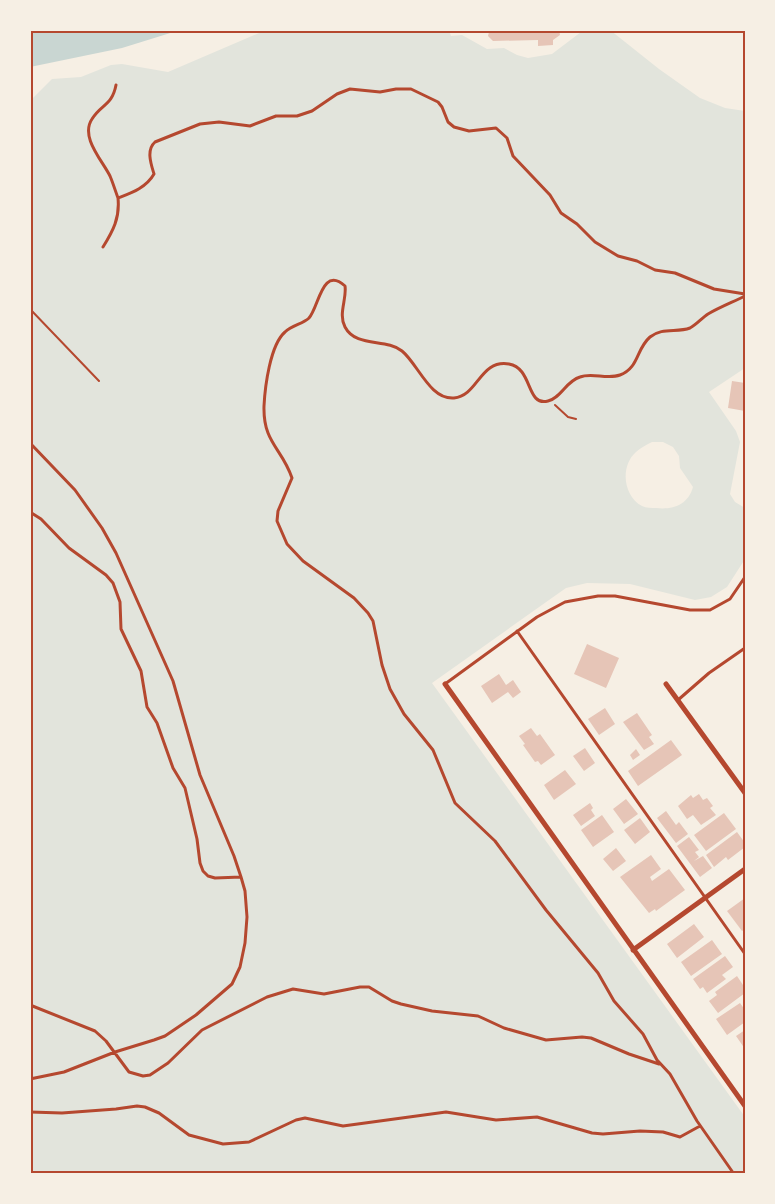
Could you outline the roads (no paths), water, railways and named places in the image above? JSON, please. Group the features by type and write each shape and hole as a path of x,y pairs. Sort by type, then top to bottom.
{"street":[{"path":"446,684 745,1106"},
{"path":"666,684 745,793"},
{"path":"633,950 745,869"}],"lane":[{"path":"103,247 118,219 118,198 109,174 93,147 88,126 92,118 114,96 116,85"},
{"path":"118,198 135,192 152,178 154,174 150,152 152,144 197,125 219,122 250,126 276,116 297,116 312,111 350,89 380,92 411,89 438,102 448,122 454,127 469,132 496,128 501,132 507,138 513,156 550,195 556,207 595,242 618,256 637,261 655,270 675,273 714,289 745,295"},
{"path":"734,1174 700,1126 643,1034 614,1001 598,973 546,910 504,852 455,803 433,750 404,714 390,688 382,665 373,621 368,613 354,598 316,572 295,553 284,538 277,521 278,511 292,478 289,469 268,438 264,406 273,354 281,336 310,317 320,293 329,282 339,281 345,286 343,318 344,326 350,334 357,338 395,346 414,364 433,389 443,396 459,397 466,393 485,371 501,363 518,367 524,372 535,398 543,402 551,401 566,384 578,377 586,375 619,376 632,369 650,337 661,332 689,328 708,314 745,295"},
{"path":"30,443 75,490 102,528 116,553 172,681 200,776 234,856 245,891 246,944 240,967 232,984 196,1015 165,1036 64,1072 30,1079"},
{"path":"30,512 41,519 63,542 113,583 120,602 121,629 141,671 147,707 157,723 173,768 185,788 203,871 215,878 241,877"},
{"path":"446,684 537,617 566,602 598,596 634,598 690,610 710,610 730,599 745,577"},
{"path":"517,631 745,954"},
{"path":"678,700 709,673 745,648"},
{"path":"30,1005 95,1031 115,1052 129,1072 143,1076 150,1076 168,1063 202,1030 267,997 293,988 324,994 369,987 401,1004 432,1011 478,1016 534,1038 554,1041 591,1038 660,1064"},
{"path":"30,1112 62,1113 145,1107 159,1113 189,1135 223,1144 249,1142 305,1118 343,1126 446,1112 496,1120 537,1118 603,1134 640,1131 663,1132 680,1137 700,1126"}]}
